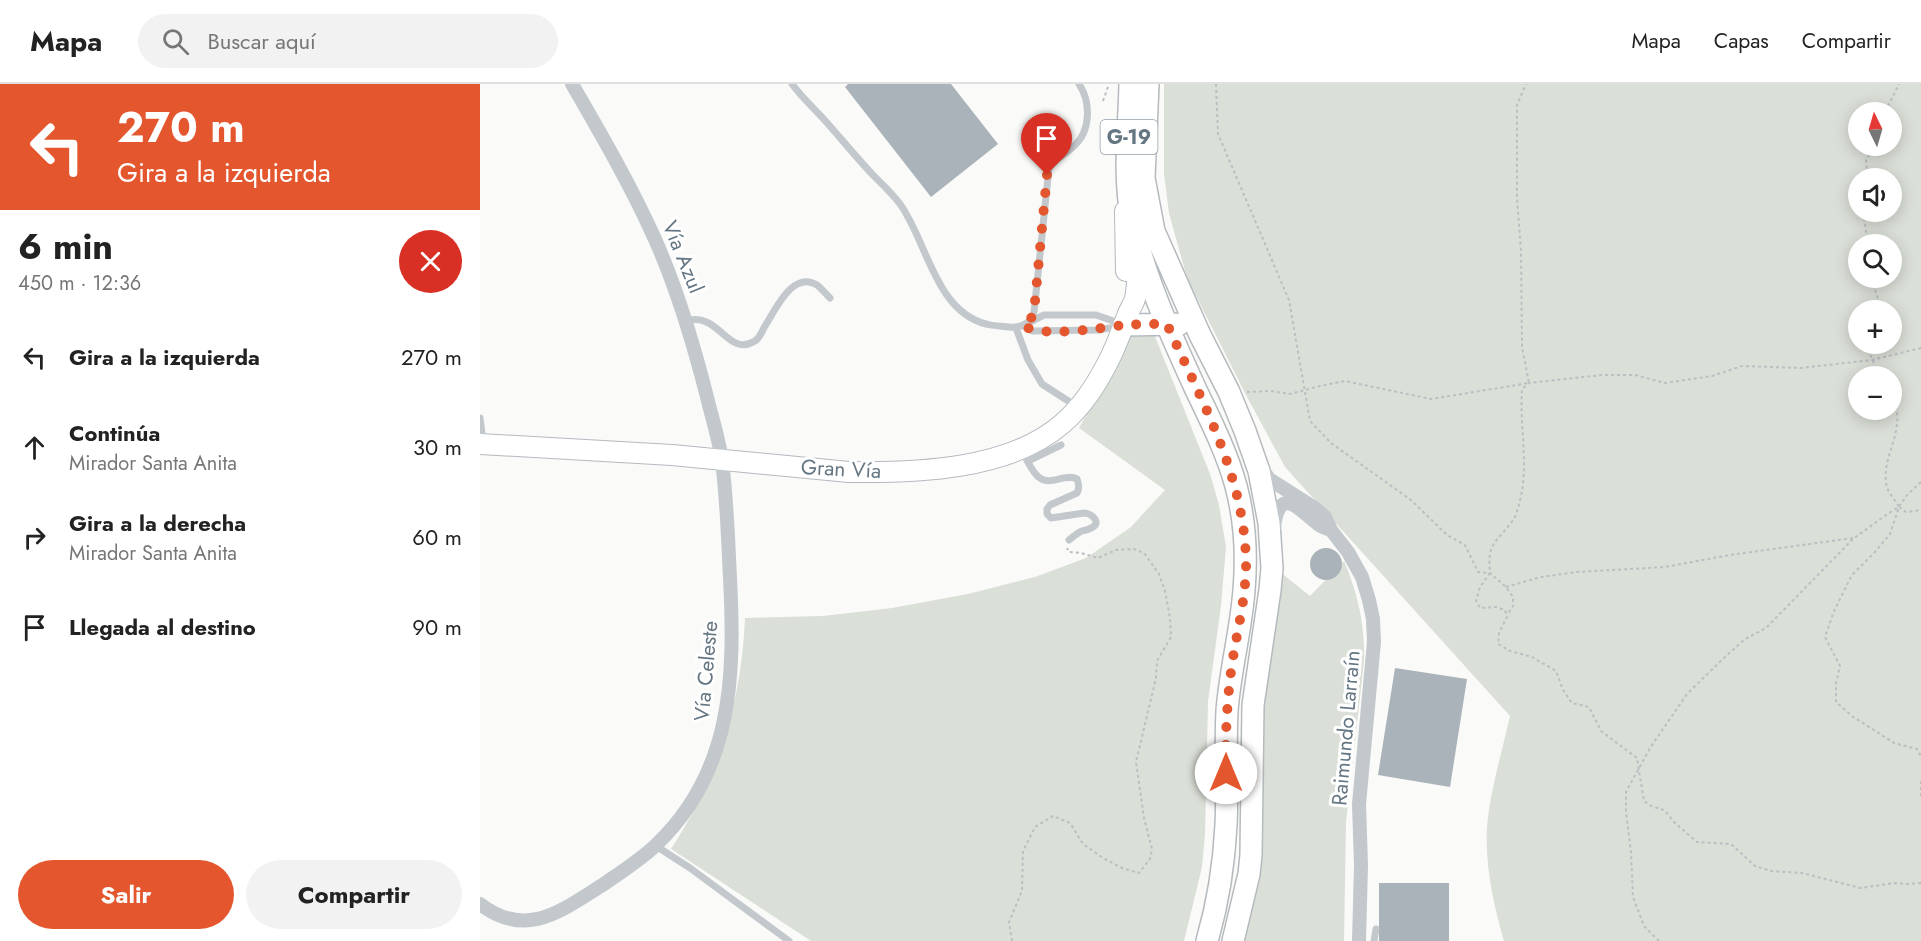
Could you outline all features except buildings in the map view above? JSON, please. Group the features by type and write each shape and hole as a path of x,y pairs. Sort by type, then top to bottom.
{"main road":[{"name":"G-19","path":"1130,84 1136,184 1154,231 1200,334 1229,392 1255,457 1266,501 1271,547 1270,590 1253,705 1251,855 1249,874 1233,941"},
{"name":"G-19","path":"1148,84 1132,218 1139,245 1167,324 1230,468 1240,507 1245,548 1244,592 1228,696 1224,856 1220,891 1207,941"},
{"name":"Gran Vía","path":"1126,319 1125,203 1136,184"},
{"name":"Gran Vía","path":"481,444 722,459 839,471 877,472 952,466 1024,455 1079,408 1097,383 1118,342 1134,302 1139,245"},
{"path":"1126,319 1185,325 1200,334"},
{"path":"1193,382 1214,408 1222,423 1230,440 1245,489 1256,498 1266,501"}],"street":[{"name":"Vía Azul","path":"572,84 610,149 655,238 686,321 722,459"},
{"name":"Raimundo Larraín","path":"1255,457 1269,479 1325,517 1362,577 1373,619 1374,642 1359,804 1361,865 1359,941"},
{"name":"Vía Celeste","path":"480,904 494,915 514,922 532,921 551,915 611,879 656,846 682,815 703,781 719,744 728,705 731,673 732,615 722,459"},
{"path":"1266,501 1290,501 1300,507"},
{"path":"1271,547 1278,509 1286,503 1300,507"},
{"name":"Raimundo Larraín","path":"1300,507 1319,526 1331,530"}],"lane":[{"path":"792,84 800,96 828,123 861,163 900,204 938,281 951,302 968,316 985,324 1019,327 1032,331 1098,330 1126,319"},
{"path":"1019,327 1032,317 1034,312 1049,168 1079,141 1086,124 1087,104 1079,84"},
{"path":"686,321 697,319 708,322 730,341 741,345 758,339 785,293 795,285 812,283 830,298"},
{"path":"1019,327 1044,315 1096,315 1126,319"},
{"path":"1019,327 1028,360 1042,384 1079,408"},
{"path":"480,418 481,444"},
{"path":"1061,445 1024,455 1040,478 1046,481 1073,477 1079,484 1077,493 1050,505 1047,509 1050,518 1088,513 1094,516 1096,521 1092,528 1082,531 1069,540"},
{"path":"656,846 690,868 789,941"},
{"path":"1374,941 1376,929"}],"path":[{"path":"1102,101 1109,84"},
{"path":"1216,84 1218,134 1289,300 1310,421 1331,443 1411,500 1447,535 1465,545 1478,572 1490,573 1506,587 1513,597 1513,606 1499,633 1498,644 1510,651 1532,657 1556,671 1563,690 1572,703 1589,707 1601,731 1637,758 1644,801 1664,810 1696,842 1731,844 1755,866 1771,871 1802,873 1860,888 1895,883 1921,883"},
{"path":"1526,84 1517,105 1517,199 1521,251 1522,348 1529,383"},
{"path":"1890,102 1899,84"},
{"path":"1244,392 1270,391 1290,394 1345,381 1431,399 1529,383 1602,375 1635,375 1665,383 1712,376 1742,366 1801,368 1872,360 1921,348"},
{"path":"1869,354 1875,366"},
{"path":"1507,617 1505,610 1496,607 1480,608 1476,601 1480,587 1490,573 1488,555 1493,544 1514,520 1523,486 1525,472 1522,389 1529,383"},
{"path":"1897,420 1887,470 1887,487 1899,507 1906,512 1921,510"},
{"path":"1921,482 1907,495 1899,507 1890,534 1852,575 1834,611 1825,637 1840,666 1836,684 1836,702 1852,716 1894,743 1917,749 1921,756"},
{"path":"1659,941 1644,926 1633,897 1626,813 1626,792 1650,747 1688,694 1726,656 1745,639 1766,628 1854,538 1885,514 1899,507"},
{"path":"1506,587 1577,572 1665,567 1730,555 1854,538"},
{"path":"1012,941 1009,922 1022,891 1023,851 1035,827 1053,816 1070,823 1083,844 1122,868 1139,873 1150,859 1152,849 1144,818 1136,762 1156,678 1157,661 1171,638 1165,591 1159,574 1144,553 1125,548 1098,558 1069,552 1066,548 1069,540"},
{"path":"1921,781 1921,798"}],"shaded area":[{"path":"1164,84 1921,84 1921,941 1504,941 1492,892 1487,826 1496,774 1510,716 1285,467 1187,278 1169,213 1164,174"},
{"path":"1123,329 1152,329 1210,474 1219,505 1226,547 1221,606 1208,701 1205,834 1202,867 1184,941 811,941 671,849 702,795 724,739 739,680 745,618 823,616 892,608 968,594 1035,577 1086,558 1131,527 1165,490 1079,428"},
{"path":"1344,561 1360,610 1364,661 1346,822 1344,941 1241,941 1263,706 1280,572 1310,596"}],"route":[{"path":"1047,175 1034,312 1023,326 1032,331 1098,330 1124,325 1167,324 1223,449 1236,487 1244,527 1246,570 1228,696 1226,773"}]}
